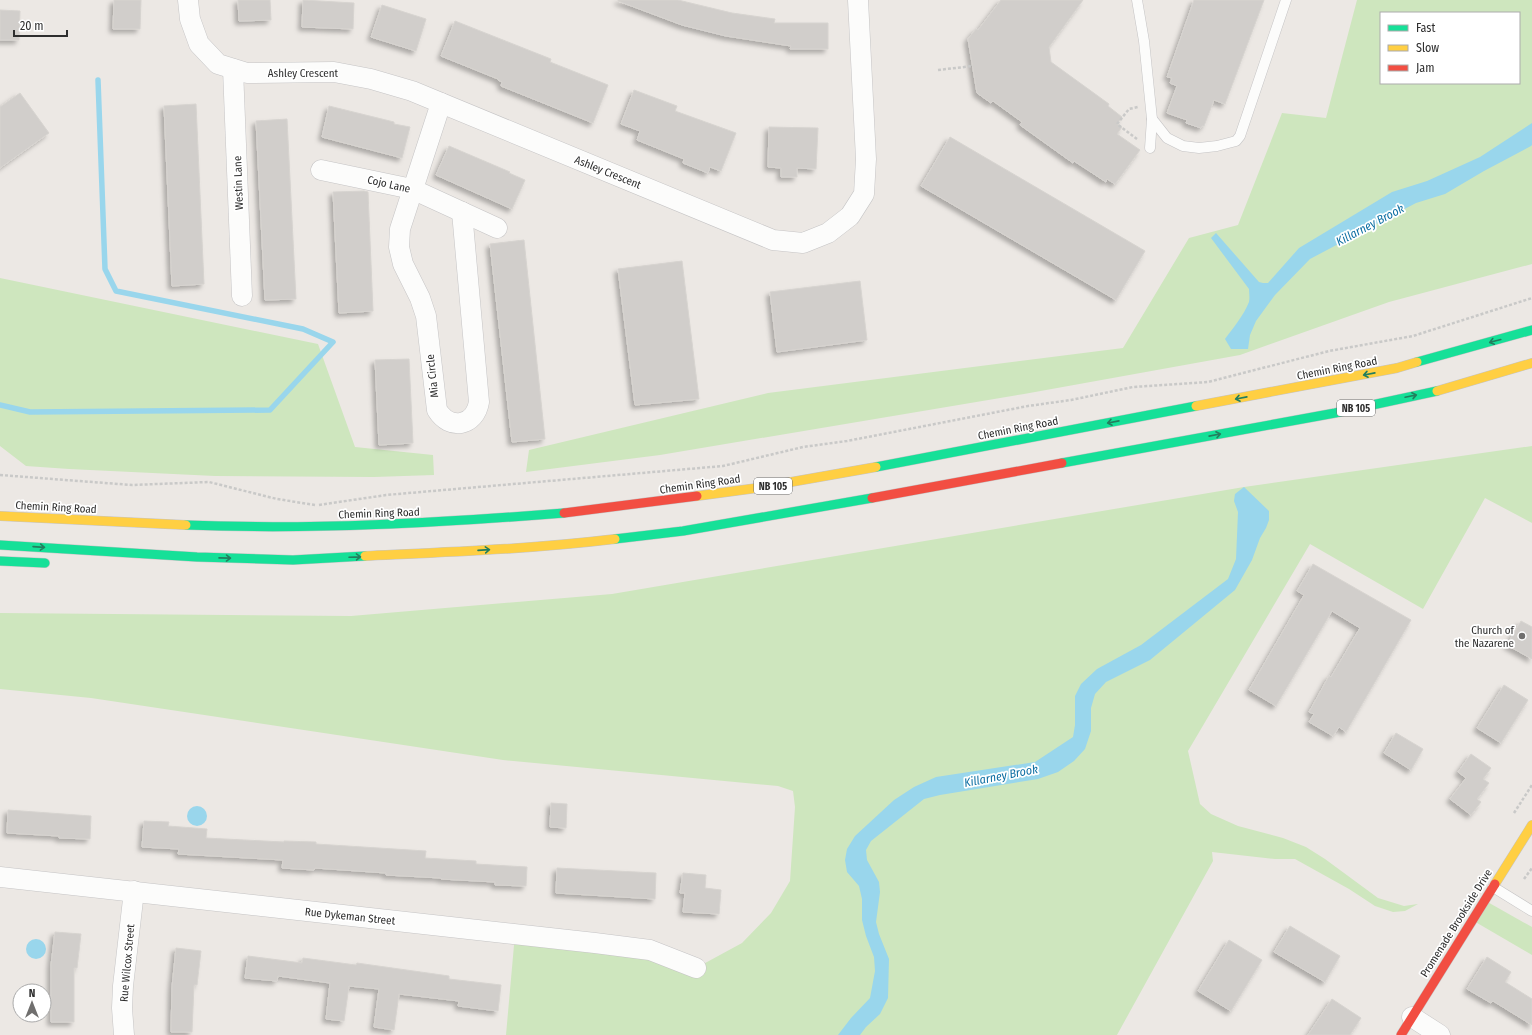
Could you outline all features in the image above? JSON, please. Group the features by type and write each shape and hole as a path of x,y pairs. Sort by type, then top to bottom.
{"main road":[{"name":"Chemin Ring Road","path":"0,516 239,527 370,526 490,519 573,512 757,488 873,468 1396,368 1532,330"},
{"name":"NB 105","path":"0,545 197,557 293,560 473,551 573,544 683,531 955,484 1335,413 1432,392 1532,363"},
{"path":"107,512 160,516 239,527"},
{"path":"131,563 197,557"},
{"path":"0,561 56,563"},
{"name":"Promenade Brookside Drive","path":"1401,1035 1532,825"}],"street":[{"name":"Ashley Crescent","path":"188,0 190,19 199,44 218,64 247,73 334,72 371,79 412,91 773,240 803,243 828,233 850,216 864,194 866,159 858,0"},
{"name":"Westin Lane","path":"233,69 242,296"},
{"name":"Mia Circle","path":"441,103 400,229 399,247 403,264 420,298 426,316 437,410 440,416 446,420 459,424 471,419 478,408 479,402 462,212"},
{"name":"Cojo Lane","path":"322,170 412,189 497,228"},
{"name":"Rue Dykeman Street","path":"0,877 650,950 696,968"},
{"name":"Rue Wilcox Street","path":"124,1035 122,1008 123,986 134,892"},
{"path":"1412,1017 1440,1035"}],"lane":[{"path":"1137,0 1144,41 1152,119 1150,148"},
{"path":"1152,119 1167,138 1183,146 1199,148 1217,146 1236,141 1240,136 1286,0"},
{"path":"1493,887 1532,911"}],"path":[{"path":"938,70 973,66"},
{"path":"0,475 132,485 209,482 277,499 317,506 386,495 723,466 803,447 847,441 1028,406 1071,400 1133,387 1208,382 1329,351 1413,336 1532,298"}],"green space":[{"path":"1357,0 1532,0 1532,264 1389,302 1240,355 1024,394 660,455 526,472 529,450 768,393 1123,348 1189,238 1238,225 1282,113 1326,118"},
{"path":"0,278 318,344 355,447 433,455 434,475 374,477 215,476 26,466 0,446"},
{"path":"1532,446 1532,523 1485,498 1423,609 1310,544 1188,751 1200,804 1211,814 1238,826 1283,838 1306,847 1378,898 1404,906 1418,904 1405,911 1393,912 1375,906 1349,889 1295,859 1275,859 1212,852 1213,861 1117,1035 506,1035 515,934 696,968 742,943 771,913 790,881 795,807 793,791 778,786 503,760 91,698 0,689 0,613 351,616 612,594 1244,487"},
{"path":"1484,900 1532,927 1532,955 1472,920"}],"water":[{"name":"Killarney Brook","path":"1532,123 1531,146 1445,194 1416,203 1310,259 1275,295 1256,321 1250,335 1248,349 1231,349 1225,339 1247,307 1249,302 1249,289 1211,238 1216,233 1259,282 1268,283 1299,248 1392,192 1427,181 1480,157"},
{"name":"Killarney Brook","path":"1244,487 1269,511 1269,520 1260,538 1252,560 1235,590 1150,660 1106,682 1095,694 1091,708 1091,731 1085,749 1074,761 1058,772 1038,779 924,799 871,841 866,850 867,860 879,882 880,892 876,922 889,959 888,998 880,1014 860,1035 838,1035 851,1018 870,998 875,971 874,957 862,920 862,899 859,886 847,872 845,860 847,849 855,836 894,800 914,787 936,777 1035,762 1073,737 1075,725 1075,696 1081,684 1097,669 1141,645 1228,579 1236,559 1238,512 1234,501 1235,494"},
{"path":"197,806 204,809 207,816 204,823 197,826 190,823 187,816 190,809"},
{"path":"36,939 43,942 46,949 43,956 36,959 29,956 26,949 29,942"}],"building":[{"path":"114,0 141,0 140,29 113,29"},
{"path":"238,0 270,0 271,20 239,21"},
{"path":"303,0 354,3 353,29 302,27"},
{"path":"618,0 678,0 732,13 775,19 774,23 828,23 828,49 790,49 791,46 726,36 682,25"},
{"path":"1001,0 1083,0 1049,47 1051,62 1109,104 1108,106 1122,117 1117,124 1122,127 1117,134 1140,150 1115,184 1107,179 1106,182 1074,161 1073,163 1020,125 1022,122 993,101 991,103 977,93 968,39 976,29 978,30"},
{"path":"1194,0 1264,0 1225,104 1214,100 1204,126 1201,128 1186,123 1187,120 1167,113 1177,86 1170,83 1172,78 1167,77"},
{"path":"382,5 426,19 416,51 371,37"},
{"path":"0,10 20,11 19,40 0,40"},
{"path":"455,21 551,59 550,62 608,85 593,123 501,86 502,82 498,79 441,56"},
{"path":"634,90 677,106 675,111 736,133 721,171 710,167 708,173 683,163 684,159 637,140 640,131 621,124"},
{"path":"20,93 49,133 0,168 0,107"},
{"path":"196,104 204,284 172,286 164,106"},
{"path":"329,106 410,127 402,158 322,137"},
{"path":"287,119 296,299 265,300 256,121"},
{"path":"769,127 818,128 816,169 797,168 797,177 781,177 781,168 768,167"},
{"path":"950,137 1145,251 1116,300 921,186"},
{"path":"449,146 525,180 512,209 436,175"},
{"path":"333,192 368,192 373,311 339,313"},
{"path":"524,240 545,439 512,442 490,244"},
{"path":"682,261 699,399 635,405 618,269"},
{"path":"860,281 867,340 777,352 770,292"},
{"path":"409,359 413,443 379,445 375,360"},
{"path":"1313,564 1411,620 1346,732 1339,727 1333,736 1309,722 1314,714 1309,712 1329,676 1331,677 1360,628 1332,611 1276,706 1249,690 1304,595 1297,591"},
{"name":"Church of the Nazarene","path":"1521,621 1532,627 1532,659 1507,645"},
{"path":"1504,685 1528,700 1501,743 1477,728"},
{"path":"1396,733 1423,749 1411,770 1384,753"},
{"path":"1471,754 1491,768 1483,779 1489,783 1477,799 1481,802 1471,815 1450,799 1466,778 1458,772"},
{"path":"551,803 567,804 566,828 550,827"},
{"path":"8,810 91,816 90,839 59,838 59,836 7,833"},
{"path":"144,821 169,822 168,826 207,829 206,838 316,842 316,844 426,851 425,858 476,861 476,864 527,867 526,886 495,885 495,882 386,875 386,873 315,868 314,870 282,868 283,860 178,854 179,849 142,847"},
{"path":"557,868 656,873 655,899 556,893"},
{"path":"683,873 706,875 705,888 721,890 719,914 683,912 685,893 680,893"},
{"path":"1290,926 1340,956 1325,982 1274,952"},
{"path":"55,932 81,934 77,968 74,968 74,1022 52,1022 51,965"},
{"path":"1229,940 1262,960 1231,1011 1198,991"},
{"path":"176,948 201,951 197,985 194,985 192,1032 171,1032 172,987"},
{"path":"248,956 302,963 303,958 356,965 357,963 449,976 449,979 501,985 498,1011 458,1006 459,1001 399,994 394,1030 374,1027 379,989 349,986 344,1021 326,1019 330,983 278,976 277,981 245,978"},
{"path":"1487,957 1511,972 1505,982 1532,999 1532,1025 1493,1001 1491,1003 1467,989"},
{"path":"1332,999 1361,1018 1350,1035 1308,1035"}],"waterway":[{"path":"0,405 30,412 270,410 333,342 303,329 116,291 105,269 98,80"}],"traffic: fast":[{"path":"1417,362 1532,330"},
{"path":"1062,463 1335,413 1437,391"},
{"path":"876,467 1196,406"},
{"path":"615,539 683,531 872,498"},
{"path":"186,525 281,527 375,525 564,513"},
{"path":"0,545 197,557 293,560 365,556"},
{"path":"0,561 45,563"}],"traffic: slow":[{"path":"1196,406 1397,368 1417,362"},
{"path":"1437,391 1532,363"},
{"path":"697,496 757,488 876,467"},
{"path":"0,516 186,525"},
{"path":"365,556 522,548 615,539"},
{"path":"1495,884 1532,825"}],"traffic: jam":[{"path":"872,498 1062,463"},
{"path":"564,513 697,496"},
{"path":"1401,1035 1495,884"}],"place":[{"name":"Church of the Nazarene","path":"1522,636"}]}
